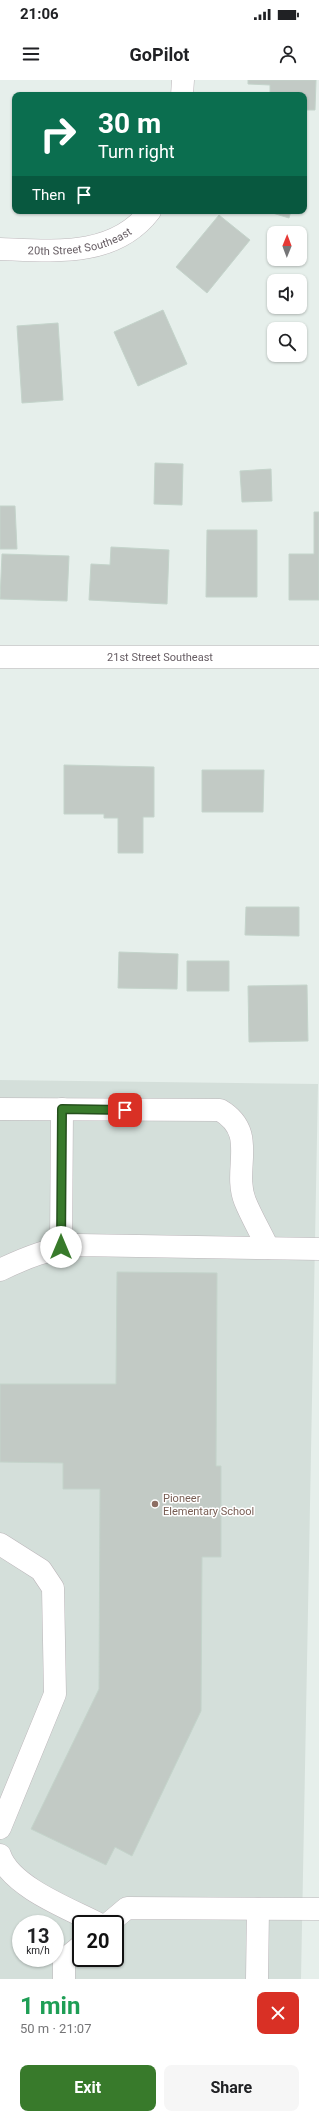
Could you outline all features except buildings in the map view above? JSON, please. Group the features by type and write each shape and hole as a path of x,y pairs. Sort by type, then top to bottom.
{"street":[{"path":"182,92 183,80"},
{"name":"20th Street Southeast","path":"0,249 72,250 98,246 134,228 147,214"},
{"name":"21st Street Southeast","path":"0,658 319,657"},
{"path":"0,1109 220,1110 231,1117 243,1141 242,1187 245,1200 268,1248"},
{"path":"61,1247 62,1109"},
{"path":"0,1270 24,1258 52,1248 78,1245 319,1249"},
{"path":"0,1544 41,1570 53,1588 55,1694 0,1828"},
{"path":"0,1855 21,1883 82,1915"},
{"path":"119,1915 127,1908 319,1909"},
{"path":"257,1979 258,1909"},
{"path":"64,1979 64,1960 72,1953"}],"shaded area":[{"name":"Pioneer Elementary School","path":"0,1080 318,1084 301,1979 0,1979"}],"place":[{"name":"Pioneer Elementary School","path":"155,1504"}],"route":[{"path":"61,1247 62,1109 125,1110"}]}
